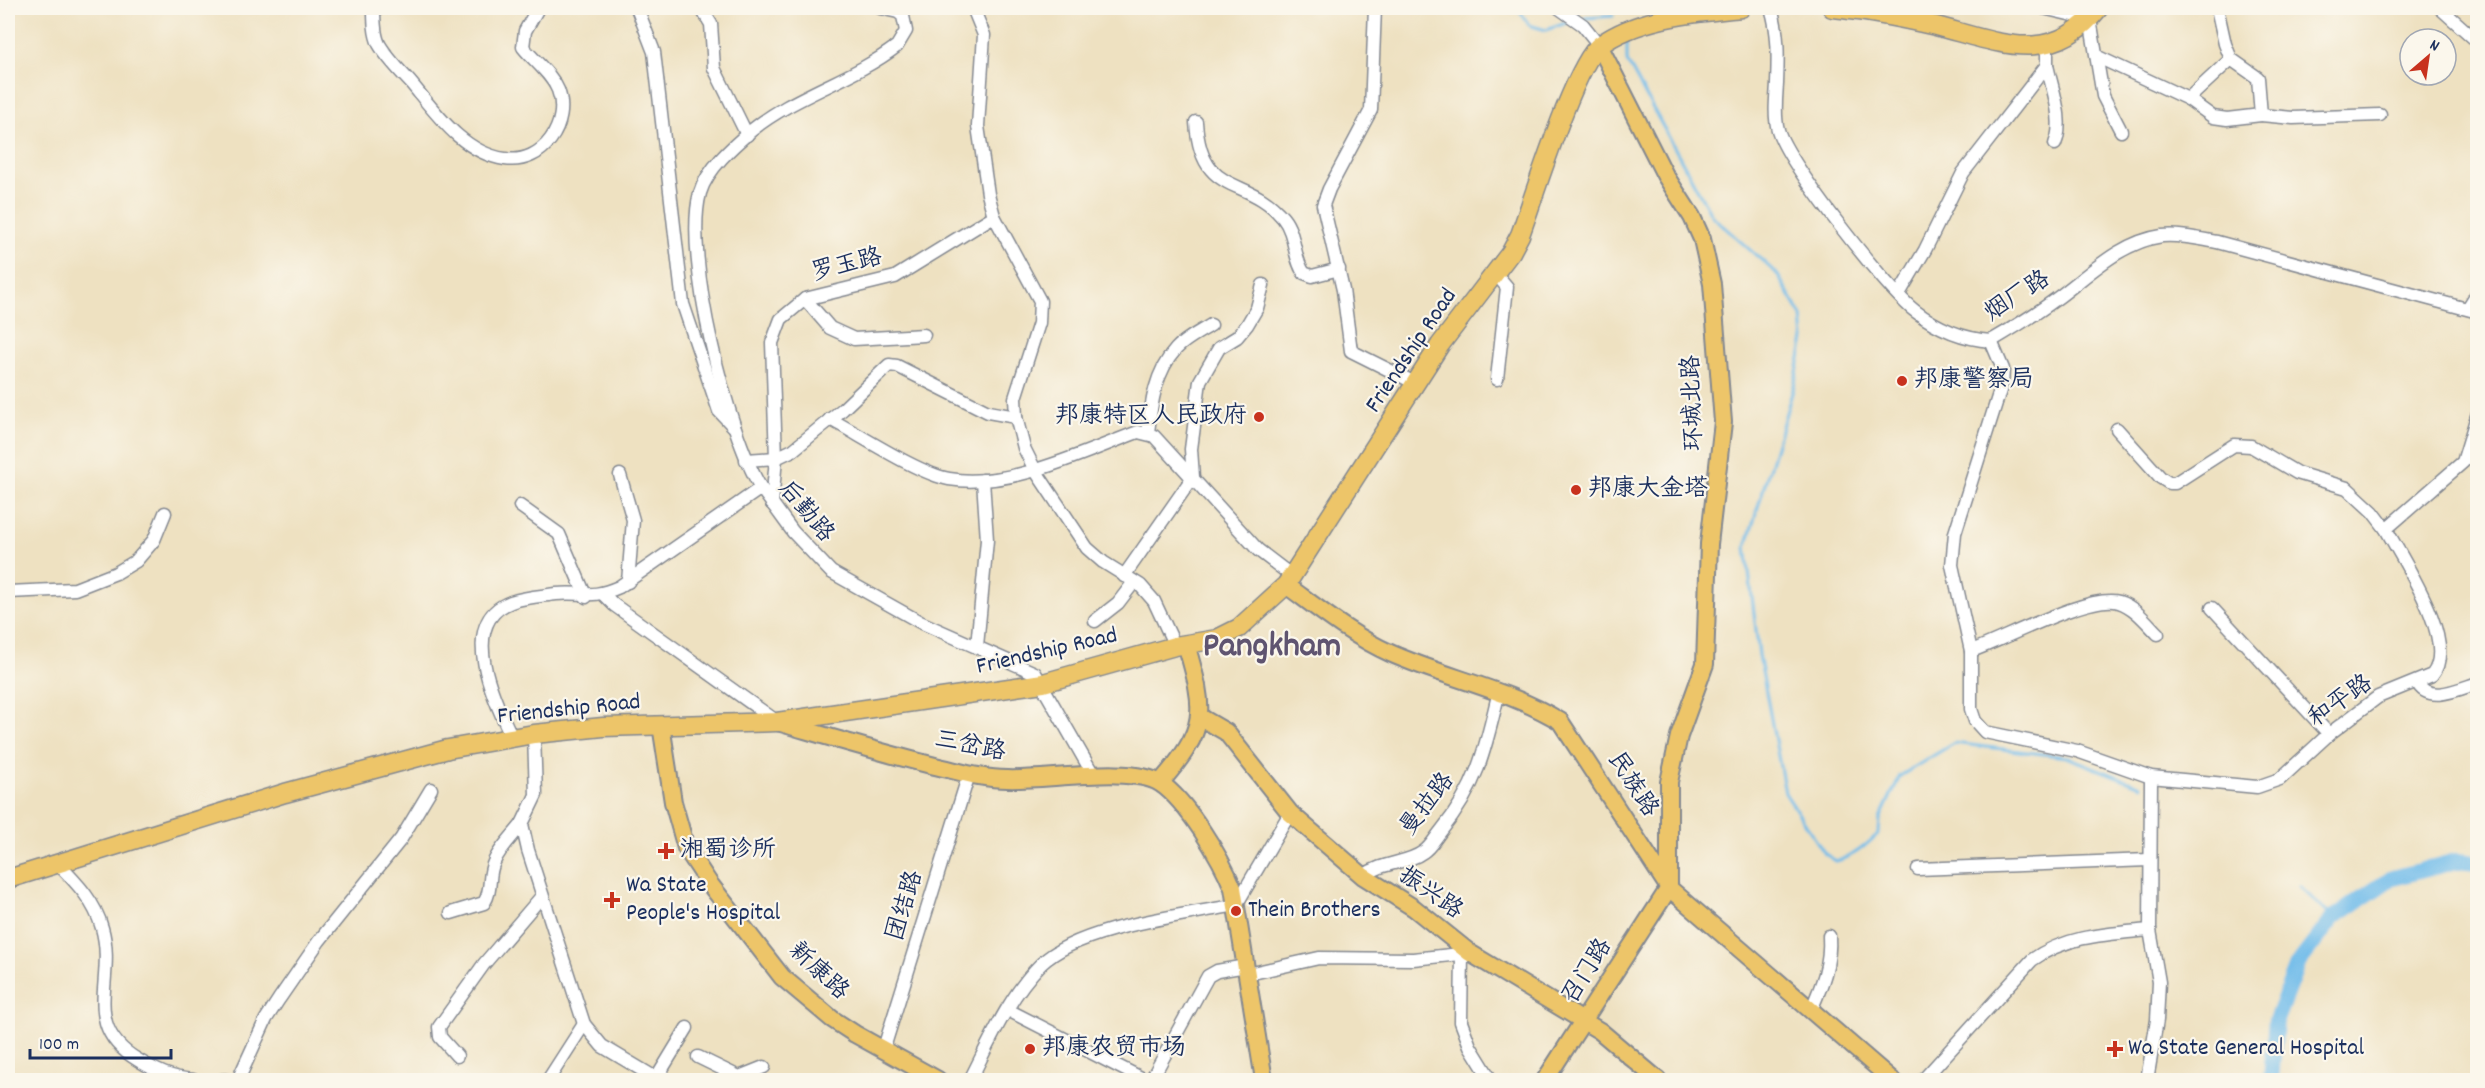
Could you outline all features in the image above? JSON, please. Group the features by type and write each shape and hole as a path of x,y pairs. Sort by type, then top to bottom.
{"highway":[{"path":"1599,45 1622,33 1648,24 1699,12 1741,8"},
{"path":"1832,8 1898,18 2006,45 2028,47 2048,44 2069,35 2095,13"},
{"name":"Friendship Road","path":"8,879 285,793 448,749 512,737 603,727 777,722 1043,683 1180,645 1217,639 1239,628 1289,580 1440,345 1496,273 1520,235 1568,103 1585,65 1599,45"}],"main road":[{"name":"环城北路","path":"1599,45 1665,175 1692,217 1709,261 1712,284 1723,422 1722,443 1709,544 1705,664 1679,736 1669,782 1669,888"},
{"name":"民族路","path":"1289,580 1360,638 1430,669 1533,704 1560,721 1669,888 1892,1080"},
{"path":"1180,645 1199,689 1200,717 1190,746 1160,783 1195,822 1226,870 1236,905 1264,1080"},
{"name":"振兴路","path":"1200,717 1227,732 1290,813 1364,876 1414,908 1466,953 1615,1042 1654,1079"},
{"name":"三岔路","path":"777,722 886,754 969,774 1005,780 1118,775 1160,783"},
{"name":"新康路","path":"662,725 673,802 686,848 709,883 782,977 831,1019 883,1051 938,1080"},
{"name":"召门路","path":"1545,1080 1585,1022 1669,888"}],"street":[{"path":"374,8 378,42 450,130 488,154 519,160 534,155 546,145 555,132 563,107 557,88 549,75 523,47 525,31 538,8"},
{"path":"637,8 654,52 683,303 720,411 736,428"},
{"path":"701,8 711,24 714,68 747,135"},
{"path":"761,488 746,460 702,301 698,206 705,181 747,135 768,119 897,46 906,32 903,16 898,12 880,8"},
{"path":"973,8 984,35 978,126 994,216 1040,301 1039,323 1015,398 1016,417 1024,448 1035,470 1087,548 1154,601 1180,645"},
{"path":"1375,8 1371,110 1323,205 1339,269 1351,351 1415,383"},
{"path":"1559,8 1583,25 1599,45"},
{"name":"烟厂路","path":"1771,8 1778,39 1776,116 1781,140 1794,161 1872,264 1899,294 1914,310 1960,336 1991,341 2054,301 2121,251 2141,241 2163,236 2188,237 2217,243 2473,310"},
{"path":"2043,8 2095,13 2103,96 2121,131"},
{"path":"2217,8 2225,44 2231,59 2258,78 2261,115"},
{"path":"2440,8 2478,42"},
{"path":"2048,44 2047,65 2059,122 2059,133 2055,144"},
{"path":"2098,57 2188,99 2213,117 2227,119 2261,115 2293,118 2380,115"},
{"path":"2188,99 2231,59"},
{"path":"1899,294 1925,250 1963,173 2047,65"},
{"path":"1196,122 1197,142 1211,172 1267,203 1281,215 1290,227 1304,273 1312,276 1339,269"},
{"name":"罗玉路","path":"772,504 776,458 772,343 781,319 805,299 895,277 994,216"},
{"path":"1496,273 1507,287 1497,379"},
{"path":"1095,621 1118,603 1129,579 1192,477 1191,449 1200,381 1219,348 1237,337 1247,325 1257,308 1263,285"},
{"path":"2473,310 2478,292"},
{"path":"805,299 830,328 854,339 924,335"},
{"path":"1148,433 1151,402 1160,374 1176,348 1211,325"},
{"name":"和平路","path":"1991,341 2003,369 2002,384 1955,533 1952,565 1971,651 1971,709 1975,721 1985,732 2077,751 2151,777 2257,787 2280,779 2329,734 2378,697 2432,675 2438,665 2440,651 2438,632 2386,529"},
{"path":"746,460 776,458 793,450 831,419 889,365 893,364 988,411 1016,417"},
{"path":"2117,429 2161,478 2169,483 2175,483 2234,445 2245,444 2296,472 2347,488 2373,512 2386,529 2463,462 2478,413"},
{"path":"831,419 930,473 949,479 983,480 1035,470 1138,432 1148,433 1289,580"},
{"path":"620,475 633,520 628,582"},
{"path":"977,646 987,540 983,480"},
{"name":"后勤路","path":"512,737 487,675 483,630 497,611 509,602 560,594 586,597 603,594 628,582 761,488 793,532 831,572 920,622 1030,669 1043,683 1094,776"},
{"path":"520,506 559,534 586,597"},
{"path":"8,592 75,589 116,573 136,561 154,540 165,513"},
{"path":"603,594 623,612 777,722"},
{"path":"1971,651 2051,617 2104,602 2122,603 2134,610 2158,634"},
{"path":"2212,608 2329,734"},
{"path":"2417,682 2426,692 2441,694 2478,683"},
{"name":"曼拉路","path":"1364,876 1377,866 1423,853 1447,823 1470,790 1484,754 1499,691"},
{"path":"451,913 484,903 491,892 490,876 494,861 522,824 536,795 534,734"},
{"name":"团结路","path":"883,1051 969,774"},
{"path":"2147,1080 2157,1020 2158,982 2150,930 2151,777"},
{"path":"238,1080 266,1019 279,999 319,941 401,839 431,789"},
{"path":"970,1080 1008,1010 1042,963 1107,931 1236,905 1290,813"},
{"path":"522,824 542,896 584,1024 602,1046 657,1080 687,1028"},
{"path":"1918,869 2149,860"},
{"path":"58,864 87,896 102,926 106,950 103,1015 116,1045 163,1074 193,1080"},
{"path":"458,1056 440,1037 439,1028 484,964 542,896"},
{"path":"1923,1080 2032,960 2049,948 2087,937 2150,930"},
{"path":"1811,1010 1827,971 1831,954 1829,936"},
{"path":"1008,1010 1144,1080 1208,976 1217,971 1247,970 1319,958 1413,959 1466,953 1461,1022 1470,1046 1491,1080"},
{"path":"548,1080 584,1024"},
{"path":"698,1057 738,1079 764,1067"}],"waterway":[{"path":"1518,8 1529,25 1546,30 1569,22"},
{"path":"1585,18 1613,16"},
{"path":"1627,42 1627,61 1712,216 1777,274 1802,316 1804,339 1794,386 1746,547 1759,655 1785,793 1825,854 1836,861 1854,853 1869,842 1879,833 1880,819 1900,776 1954,743 2067,757 2141,786"},
{"path":"2271,1080 2276,1020 2297,965 2333,918 2390,879 2456,861 2478,863"},
{"path":"2299,886 2333,918"}],"place":[{"name":"邦康警察局","path":"1902,381"},
{"name":"邦康特区人民政府","path":"1259,417"},
{"name":"邦康大金塔","path":"1576,490"},
{"name":"湘蜀诊所","path":"666,851"},
{"name":"Wa State People's Hospital","path":"612,900"},
{"name":"Thein Brothers","path":"1236,911"},
{"name":"邦康农贸市场","path":"1030,1049"},
{"name":"Wa State General Hospital","path":"2115,1049"}],"district":[{"name":"Pangkham","path":"1272,648"}]}
